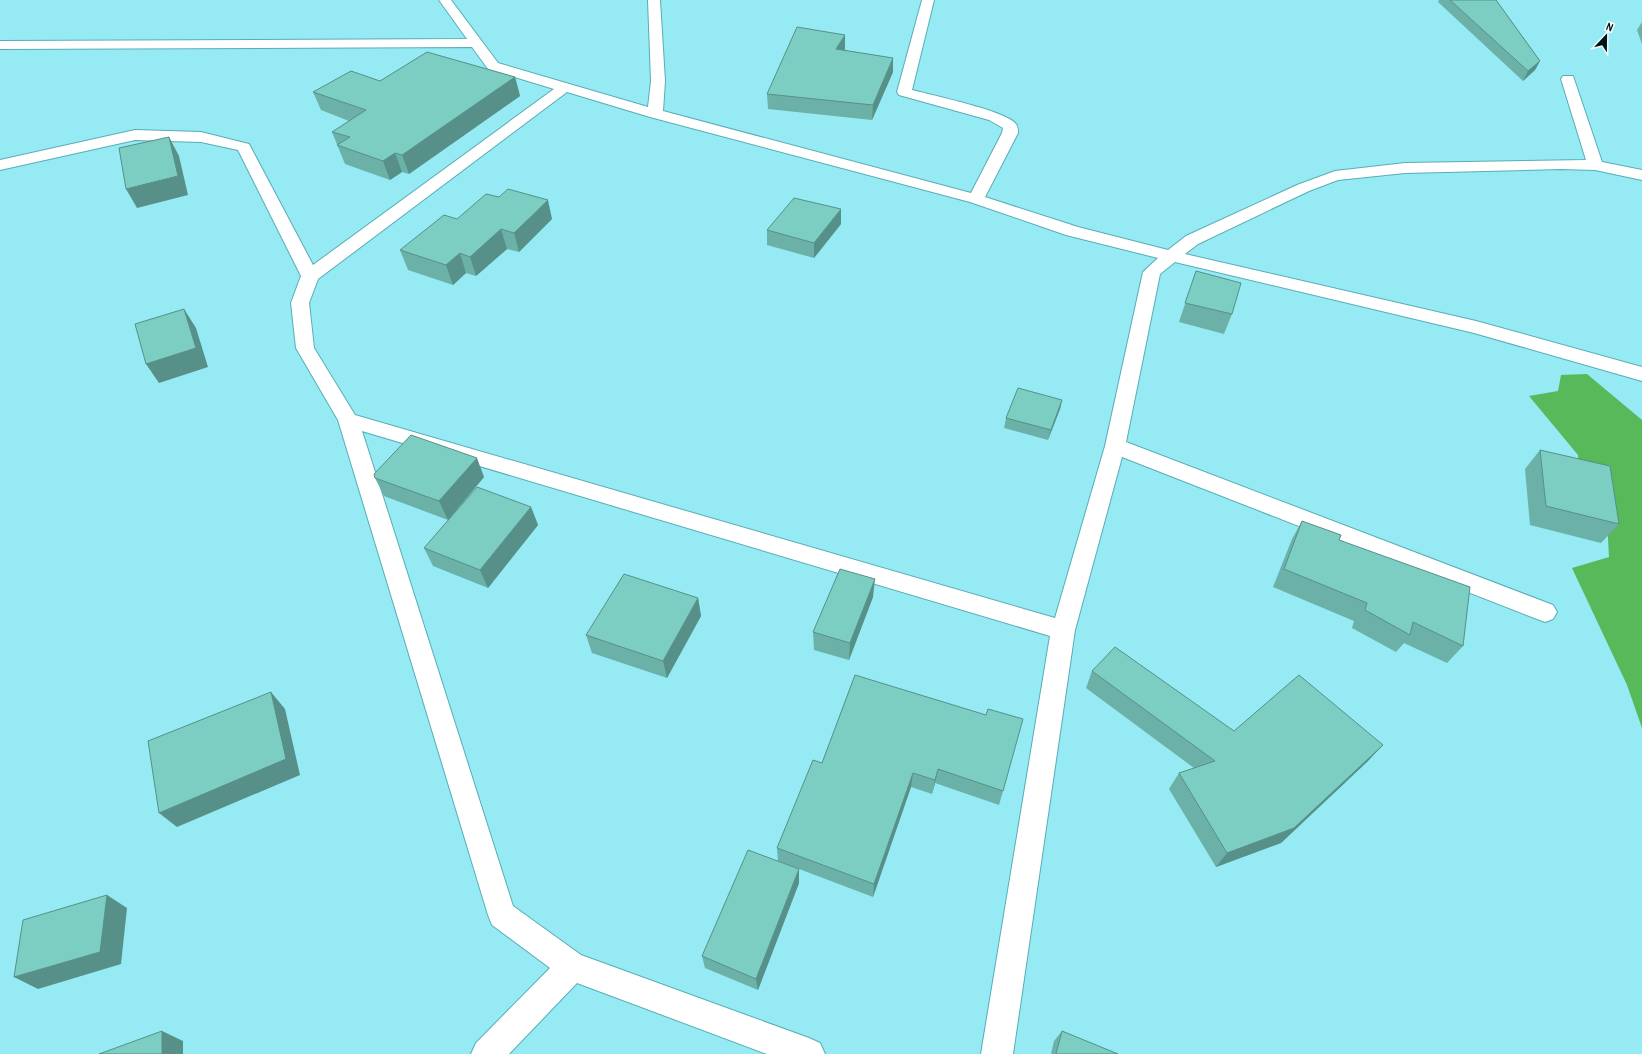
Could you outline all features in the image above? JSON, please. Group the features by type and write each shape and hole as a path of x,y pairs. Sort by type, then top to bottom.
{"street":[{"path":"445,0 478,43 493,66 655,114 976,199 1072,232 1476,327 1642,374"},
{"path":"654,0 658,81 655,114"},
{"path":"928,0 906,79 904,92 994,117 1010,126 1010,133 976,199"},
{"path":"0,45 478,43"},
{"path":"1568,79 1595,165"},
{"path":"565,87 310,276 300,303 305,348 348,420 502,915 572,966 809,1054"},
{"path":"0,165 135,135 201,137 244,147 310,276"},
{"path":"997,1054 1063,630 1115,446 1152,272 1170,256 1192,240 1303,188 1335,176 1406,168 1561,164 1595,165 1642,175"},
{"path":"348,420 1063,630"},
{"path":"1115,446 1545,612"},
{"path":"486,1054 572,966"}],"green space":[{"path":"1587,374 1642,420 1642,728 1627,685 1572,568 1609,557 1605,482 1579,473 1578,455 1529,396 1558,391 1561,375"}],"building":[{"path":"1450,0 1496,0 1540,61 1528,71"},
{"path":"797,27 845,35 836,49 893,58 873,105 767,94"},
{"path":"427,52 515,77 402,155 395,153 383,161 337,145 350,137 332,132 366,110 313,92 351,71 380,81"},
{"path":"169,137 178,176 126,189 119,148"},
{"path":"508,189 548,200 514,233 501,229 470,257 460,253 446,265 400,250 444,215 457,219 486,194 499,197"},
{"path":"794,198 841,209 814,243 767,230"},
{"path":"1196,271 1241,283 1232,314 1185,303"},
{"path":"184,309 196,348 146,364 135,324"},
{"path":"1018,388 1062,400 1051,430 1006,418"},
{"path":"411,435 477,458 439,501 375,478 374,474"},
{"path":"1540,450 1610,466 1619,524 1546,506"},
{"path":"477,487 531,507 480,570 424,548"},
{"path":"1302,521 1341,535 1339,540 1470,587 1463,646 1413,622 1410,635 1365,610 1367,603 1284,569"},
{"path":"840,569 875,579 850,643 813,632"},
{"path":"624,574 698,598 663,661 586,635"},
{"path":"1115,647 1234,731 1299,675 1383,745 1294,828 1227,853 1179,773 1215,761 1092,671"},
{"path":"855,675 986,715 988,709 1023,719 1003,791 938,769 935,780 913,773 874,884 777,848 813,760 822,763"},
{"path":"271,692 286,759 159,813 148,741"},
{"path":"748,850 799,869 756,979 702,956"},
{"path":"107,895 100,952 14,977 23,920"},
{"path":"162,1031 162,1054 99,1054"},
{"path":"1062,1031 1118,1054 1056,1054"}]}
